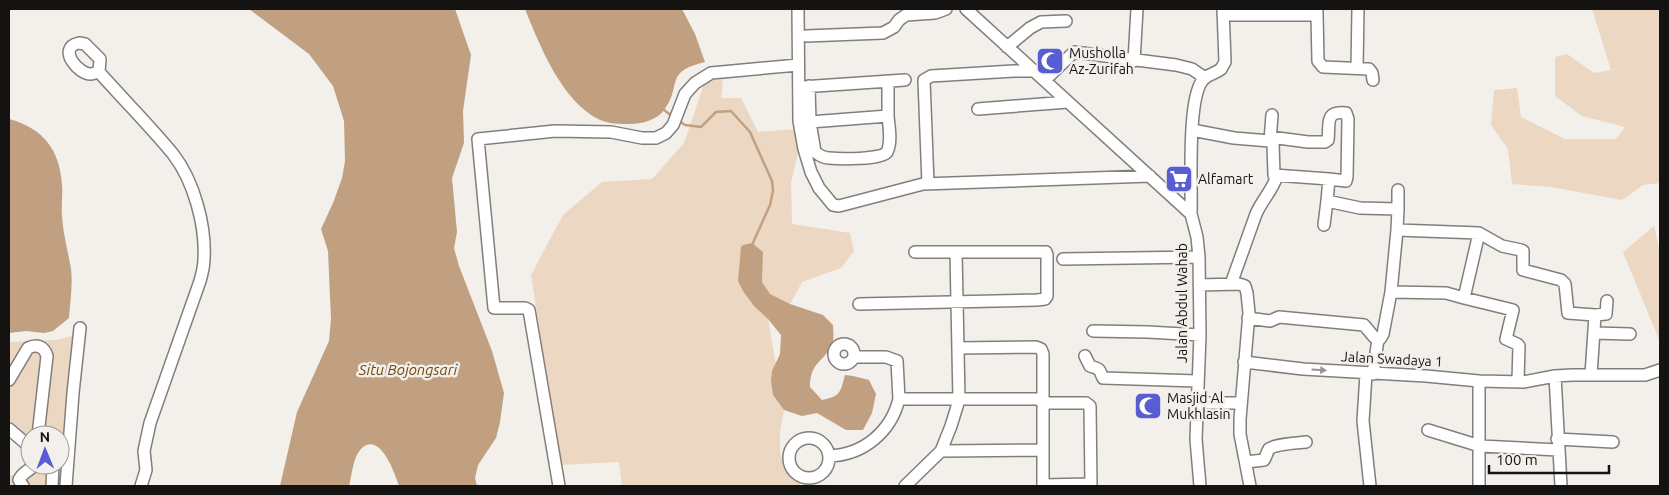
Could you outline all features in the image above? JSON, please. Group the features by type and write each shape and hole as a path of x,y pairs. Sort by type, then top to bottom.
{"street":[{"path":"798,9 798,65 804,86 815,152 828,158 870,158 882,156 887,150 889,137 888,80"},
{"path":"806,36 883,33 894,27 906,15 935,13 946,9"},
{"path":"966,9 1191,214"},
{"path":"1134,61 1137,9"},
{"path":"1358,9 1358,68"},
{"path":"1045,80 1074,52 1176,65 1192,69 1205,78 1221,69 1225,62 1223,12 1317,12 1318,61 1320,65 1323,67 1369,69 1373,80"},
{"path":"1007,47 1030,28 1041,22 1066,21"},
{"path":"559,486 529,310 524,308 494,308 478,139 555,132 611,132 642,138 656,138 666,133 673,125 684,94 695,83 711,73 798,65"},
{"path":"928,184 924,80 931,76 1034,71"},
{"path":"99,72 174,156 187,179 197,204 203,230 204,259 200,281 150,423 144,451 146,470 141,486"},
{"name":"Jalan Abdul Wahab","path":"1200,486 1196,439 1200,335 1199,257 1197,237 1191,214 1192,130 1198,90 1205,78"},
{"path":"804,86 904,80"},
{"path":"804,86 799,121 804,149 811,172 819,188 833,205 839,206 928,184 1150,176"},
{"path":"978,109 1068,102"},
{"path":"1192,130 1234,138 1326,142 1328,140 1331,115 1334,113 1346,113 1348,119 1346,181 1276,176"},
{"path":"1231,284 1259,206 1274,186 1276,176 1273,173 1272,143 1270,139 1272,115"},
{"path":"810,122 888,116"},
{"path":"1324,225 1329,179"},
{"path":"1370,486 1363,421 1370,374 1378,339 1383,334 1391,292 1397,230 1398,190"},
{"path":"1327,201 1360,208 1398,209"},
{"path":"1397,230 1479,233 1502,246 1523,251 1523,270 1561,280 1565,284 1568,312 1594,315 1606,314 1607,300"},
{"path":"1464,298 1479,233"},
{"path":"859,304 1037,300 1045,299 1047,296 1047,255 1043,251 915,252"},
{"path":"905,486 941,451 951,426 958,400 956,252"},
{"path":"1063,259 1199,257"},
{"path":"1199,285 1242,284 1246,289 1248,318 1240,434 1250,486"},
{"path":"1391,292 1446,293 1513,310 1506,339 1518,345 1518,382"},
{"path":"1591,375 1594,315"},
{"path":"1248,318 1270,321 1279,317 1364,325 1378,339"},
{"path":"66,486 80,328"},
{"path":"1094,331 1200,335"},
{"path":"1594,334 1630,334"},
{"path":"9,380 28,348 37,346 42,347 46,351 39,425"},
{"path":"899,399 1042,401 1086,403 1090,406 1091,485 1043,485 1042,401 1043,354 1041,350 1036,347 958,348"},
{"path":"1085,356 1090,366 1098,368 1104,378 1197,381"},
{"path":"829,456 861,448 881,434 895,412 899,399 897,362 886,357 854,357"},
{"name":"Jalan Swadaya 1","path":"1244,362 1370,374 1518,382 1555,376 1646,375 1660,370"},
{"path":"1555,376 1557,445 1561,486"},
{"path":"1478,381 1479,486"},
{"path":"1197,402 1241,403"},
{"path":"9,429 20,438"},
{"path":"1428,430 1480,446 1613,442"},
{"path":"804,438 821,441 829,456 828,464 824,470 811,482 795,472 790,465 788,457 790,448 804,438"},
{"path":"1246,462 1264,460 1268,452 1273,448 1306,442"},
{"path":"941,451 1043,450"}],"shaded area":[{"path":"1592,9 1660,9 1660,183 1643,185 1622,200 1551,187 1512,184 1508,149 1491,125 1494,90 1517,88 1521,117 1565,139 1616,139 1625,127 1582,116 1555,96 1555,57 1567,54 1594,73 1611,70"},
{"path":"723,79 721,98 741,98 758,132 796,129 798,153 791,183 792,224 850,233 854,251 841,268 802,282 790,304 768,319 784,410 780,433 780,453 787,471 800,482 800,486 622,486 619,462 561,465 531,275 563,215 602,182 652,179 684,143 705,81"},
{"path":"1654,226 1660,253 1660,342 1623,252"},
{"path":"75,335 68,425 20,425 20,442 9,433 9,342 57,340"},
{"path":"20,472 20,475 64,475 63,486 9,486 9,476"}],"water":[{"name":"Situ Bojongsari","path":"249,9 455,9 471,55 463,111 464,143 452,178 457,232 454,248 459,266 492,351 504,393 496,438 478,465 475,478 477,486 399,486 386,456 374,445 368,445 358,452 349,486 280,486 297,412 329,341 331,319 328,251 321,229 342,178 345,161 344,121 333,86 309,54"},
{"path":"525,9 682,9 695,34 705,62 684,70 679,75 673,93 664,110 653,119 635,124 615,124 600,120 586,112 564,87 545,56"},
{"path":"9,119 31,128 48,142 58,161 61,172 64,236 72,275 69,318 53,331 44,333 26,331 9,333"},
{"path":"752,243 763,252 762,282 770,294 790,304 823,315 833,325 833,341 827,353 813,371 810,387 822,400 839,393 845,375 869,380 876,394 872,413 863,430 846,430 817,413 802,416 784,410 773,395 772,371 780,354 781,335 754,306 738,281 741,247"}],"waterway":[{"path":"664,110 672,116"},
{"path":"679,121 685,125 701,127 716,112 731,111 750,132 772,181 773,191 770,205 752,245"}],"place":[{"name":"Musholla Az-Zurifah","path":"1050,61"},
{"name":"Alfamart","path":"1179,179"},
{"name":"Masjid Al Mukhlasin","path":"1148,406"}]}
